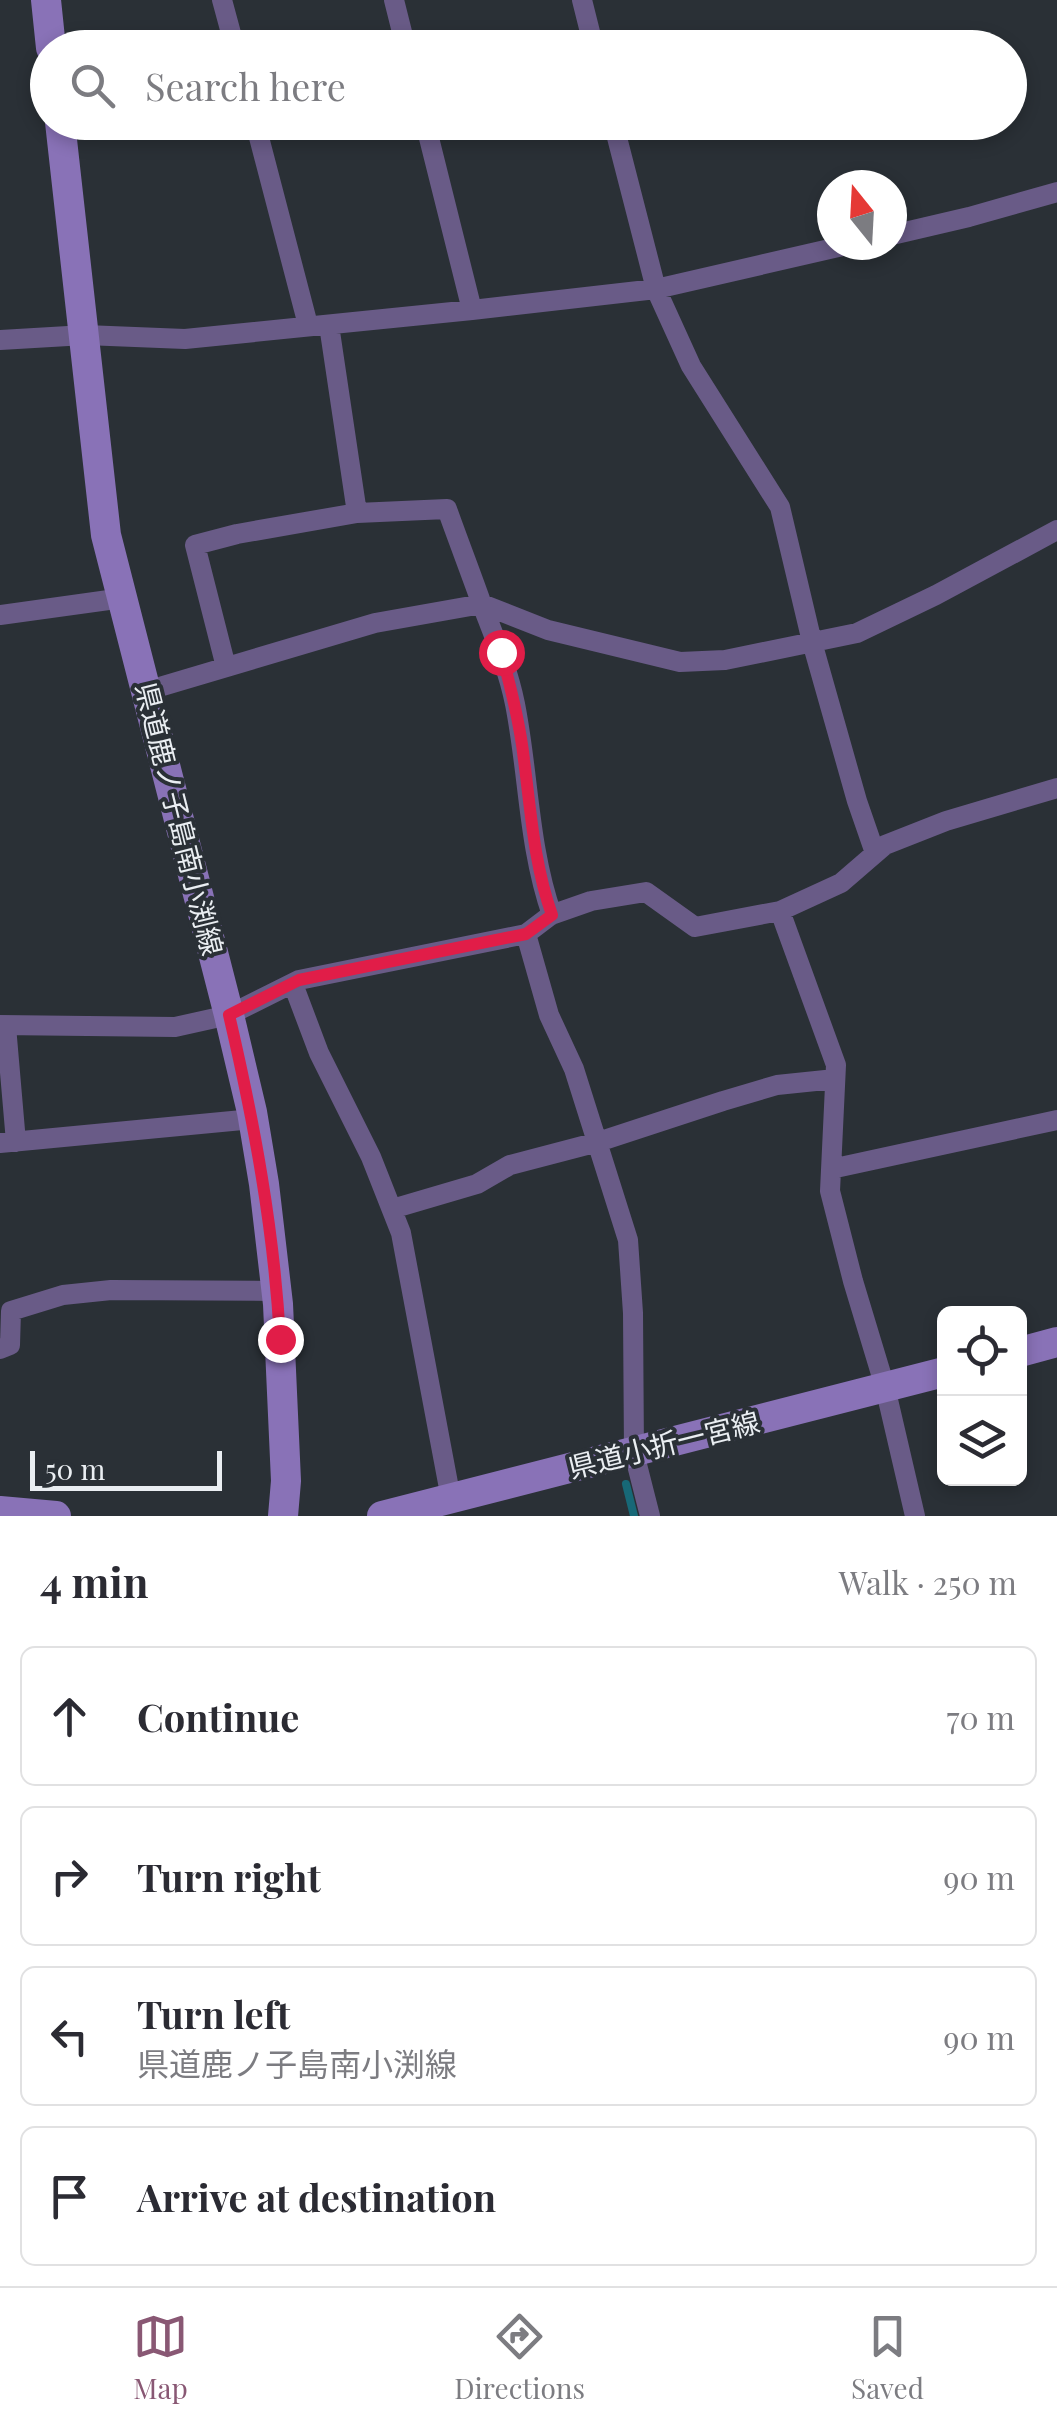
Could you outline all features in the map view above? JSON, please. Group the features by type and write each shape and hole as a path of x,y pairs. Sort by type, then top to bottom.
{"main road":[{"path":"47,0 50,30"},
{"name":"県道鹿ノ子島南小渕線","path":"62,140 102,509 253,1119 276,1291 286,1481 283,1516"},
{"path":"1027,1350 1057,1342"},
{"name":"県道小折一宮線","path":"382,1516 442,1506 937,1374"},
{"path":"0,1511 56,1516"}],"street":[{"path":"222,0 230,30"},
{"path":"394,0 402,30"},
{"path":"582,0 590,30"},
{"path":"260,140 319,325 357,513"},
{"path":"430,140 472,310"},
{"path":"618,140 656,289 690,366 780,507 812,642 875,853"},
{"path":"907,231 1057,192"},
{"path":"0,340 85,335 186,339 472,310 656,289 817,252"},
{"path":"226,667 195,544 357,513 447,509 501,652 515,702 535,851 552,915"},
{"path":"146,692 374,623 482,604 548,630 680,662 726,660 856,633 1057,530"},
{"path":"0,615 123,598"},
{"path":"253,1119 8,1142 3,1026 175,1027 229,1015 299,980 526,934 552,915 592,901 646,892 695,927 780,911 841,883 886,846 946,821 1057,788"},
{"path":"780,911 836,1065 830,1191 852,1281 885,1387 915,1516"},
{"path":"526,934 549,1015 574,1069 628,1240 634,1453 650,1516"},
{"path":"293,984 319,1053 371,1158 401,1233 442,1506"},
{"path":"392,1210 476,1184 510,1166 777,1086 835,1079"},
{"path":"832,1169 1057,1120"},
{"path":"0,1349 10,1346 11,1311 63,1295 112,1290 276,1291"}],"waterway":[{"path":"626,1484 634,1516"}],"route":[{"path":"280,1339 264,1184 229,1015 299,980 526,934 552,915 541,882 515,702 501,652"}]}
